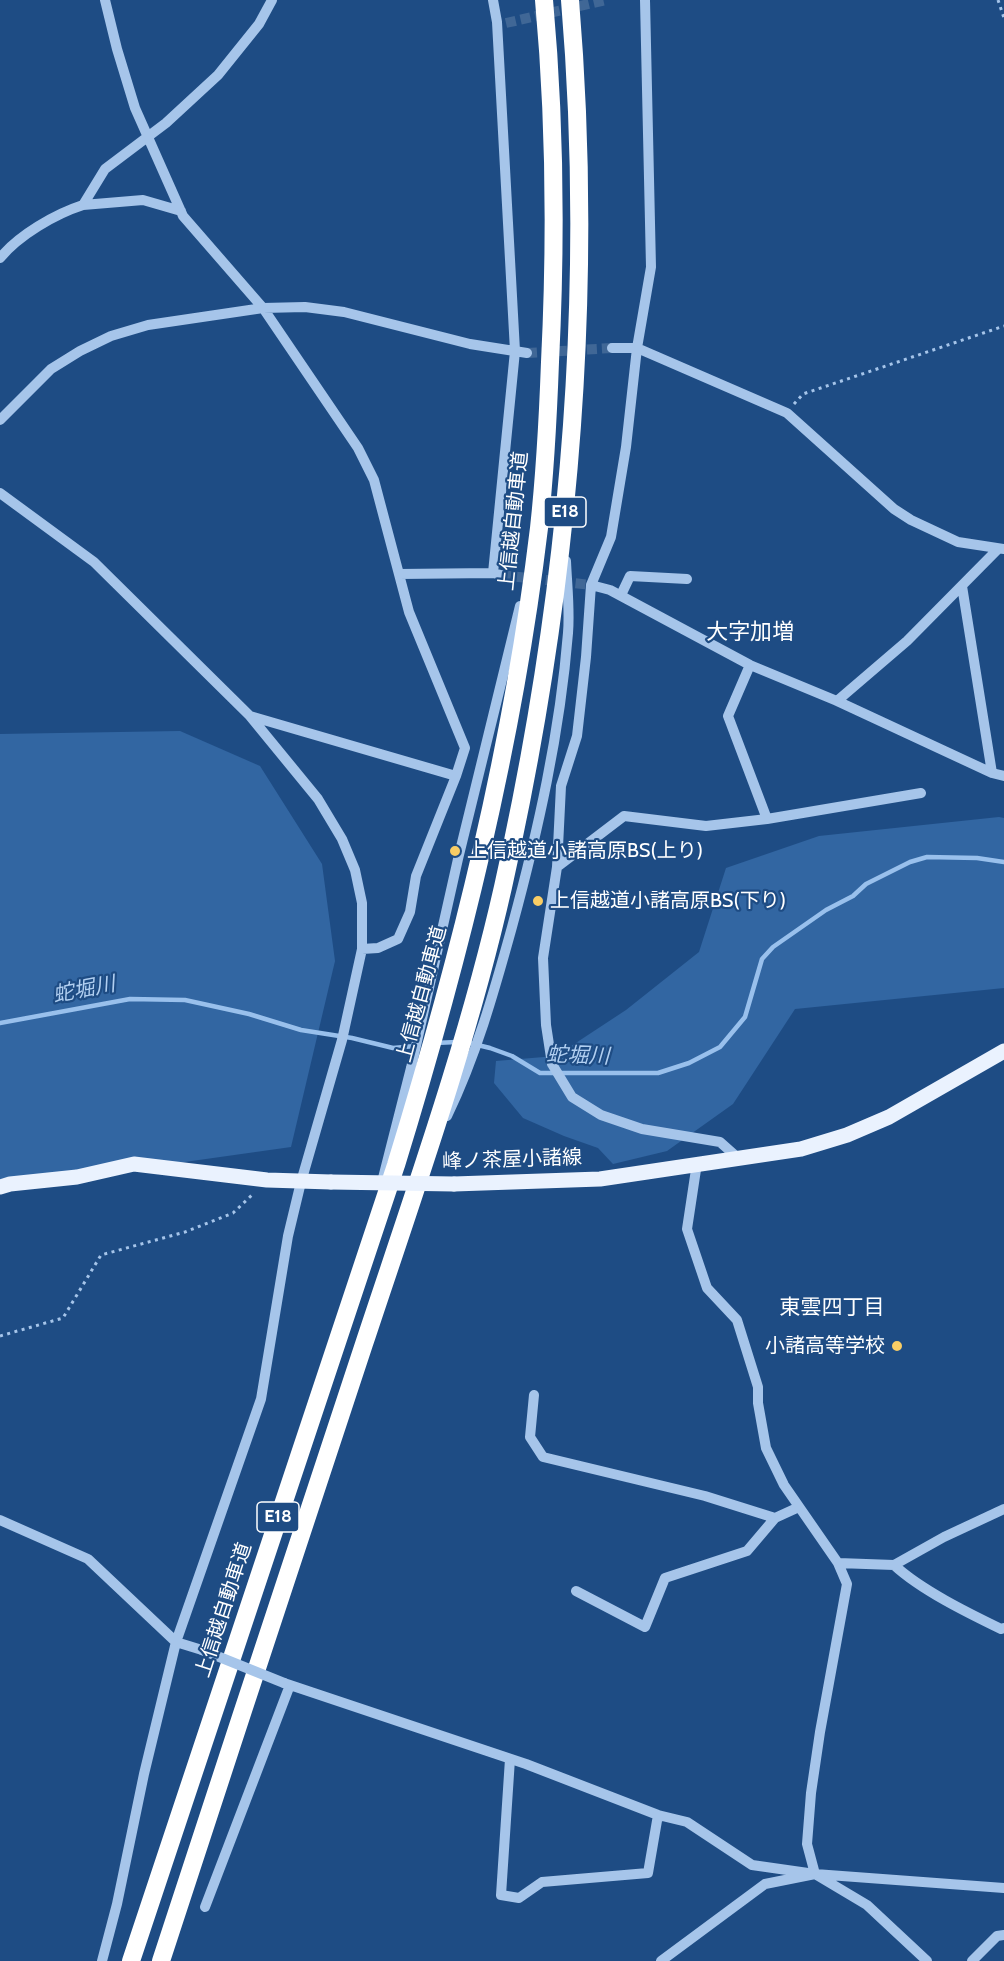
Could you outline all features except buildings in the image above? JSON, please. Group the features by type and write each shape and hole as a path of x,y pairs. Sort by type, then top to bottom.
{"highway":[{"name":"上信越自動車道","path":"131,1961 357,1280 434,1009 473,889 501,763 521,653 539,526 549,401 554,275 553,159 544,0"},
{"name":"E18","path":"161,1961 423,1165 457,1081 477,1019 528,766 549,648 565,523 580,275 578,156 570,0"}],"main road":[{"name":"峰ノ茶屋小諸線","path":"0,1187 77,1177 134,1164 301,1182 454,1184 600,1179 801,1149 847,1135 889,1117 1004,1051"}],"street":[{"path":"105,0 135,108 181,211 263,308 358,448 374,480 409,612 465,748 416,876 410,912 398,939 378,948 362,949"},
{"path":"83,205 105,169 148,138 218,75 259,24 272,0"},
{"path":"399,574 497,574 515,351 501,23 493,0"},
{"path":"645,0 651,267 637,348 626,447 611,537 591,585 577,736 561,786 557,867 543,958 546,1025 552,1064 572,1097 601,1115 642,1129 720,1142 738,1158"},
{"path":"0,258 9,248 63,211 83,205 143,200 181,211"},
{"path":"0,420 51,369 111,336 148,325 263,308 305,307 344,312 470,344 527,353"},
{"path":"612,348 637,348 787,413 894,509 911,520 958,542 1001,549"},
{"path":"0,493 94,562 250,716 318,799 342,839 355,870 362,903 362,949 342,1040 301,1182 288,1236 261,1399 176,1642 102,1961"},
{"path":"837,701 907,641 1001,549"},
{"path":"621,596 630,576 687,579"},
{"path":"591,585 610,590 750,665 837,701 1004,776"},
{"path":"962,586 992,772"},
{"path":"750,665 728,716 767,819"},
{"path":"250,716 456,776"},
{"path":"557,867 624,816 706,826 767,819 921,793"},
{"path":"697,1163 687,1229 707,1288 737,1320 758,1387 758,1403 766,1448 784,1485 838,1563 848,1584 811,1793 807,1844 815,1874"},
{"path":"534,1395 530,1437 543,1457 705,1496 775,1518"},
{"path":"576,1591 645,1627 664,1578 747,1551 775,1518 799,1507"},
{"path":"838,1563 894,1565 944,1537 1004,1509"},
{"path":"0,1520 88,1559 176,1642 287,1684 510,1759 658,1815 687,1822 752,1865 815,1874 1004,1888"},
{"path":"894,1565 906,1576 976,1616 1001,1629 1004,1628"},
{"path":"205,1907 287,1684"},
{"path":"510,1759 501,1895 519,1898 542,1882 648,1874 658,1815"},
{"path":"661,1961 765,1884 815,1874 867,1905 927,1961"},
{"path":"972,1961 997,1936 1004,1935"}],"path":[{"path":"998,0 1004,18"},
{"path":"787,413 803,394 1004,326"},
{"path":"0,1336 63,1318 101,1255 185,1232 233,1213 267,1180"}],"shaded area":[{"path":"180,731 260,766 322,864 335,961 291,1147 0,1188 0,734"},
{"path":"1004,818 1004,988 795,1009 733,1104 667,1151 613,1164 598,1148 523,1118 494,1083 496,1061 556,1056 626,1010 699,952 726,868 819,836"}],"waterway":[{"name":"蛇堀川","path":"465,1042 512,1056 540,1073 658,1073 689,1063 720,1047 745,1017 762,959 773,947 826,910 853,896 866,884 910,862 927,857 977,858 1004,862"},
{"name":"蛇堀川","path":"0,1023 130,999 185,1000 249,1014 301,1030 352,1038 393,1048 415,1046"},
{"name":"蛇堀川","path":"435,1043 457,1042"}],"tunnel":[{"path":"506,23 606,0"},
{"path":"527,353 612,348"},
{"path":"501,575 591,585"}],"place":[{"name":"上信越道小諸高原BS(上り)","path":"455,851"},
{"name":"上信越道小諸高原BS(下り)","path":"538,901"},
{"name":"小諸高等学校","path":"897,1346"}],"district":[{"name":"大字加増","path":"750,633"},
{"name":"東雲四丁目","path":"832,1308"}]}
